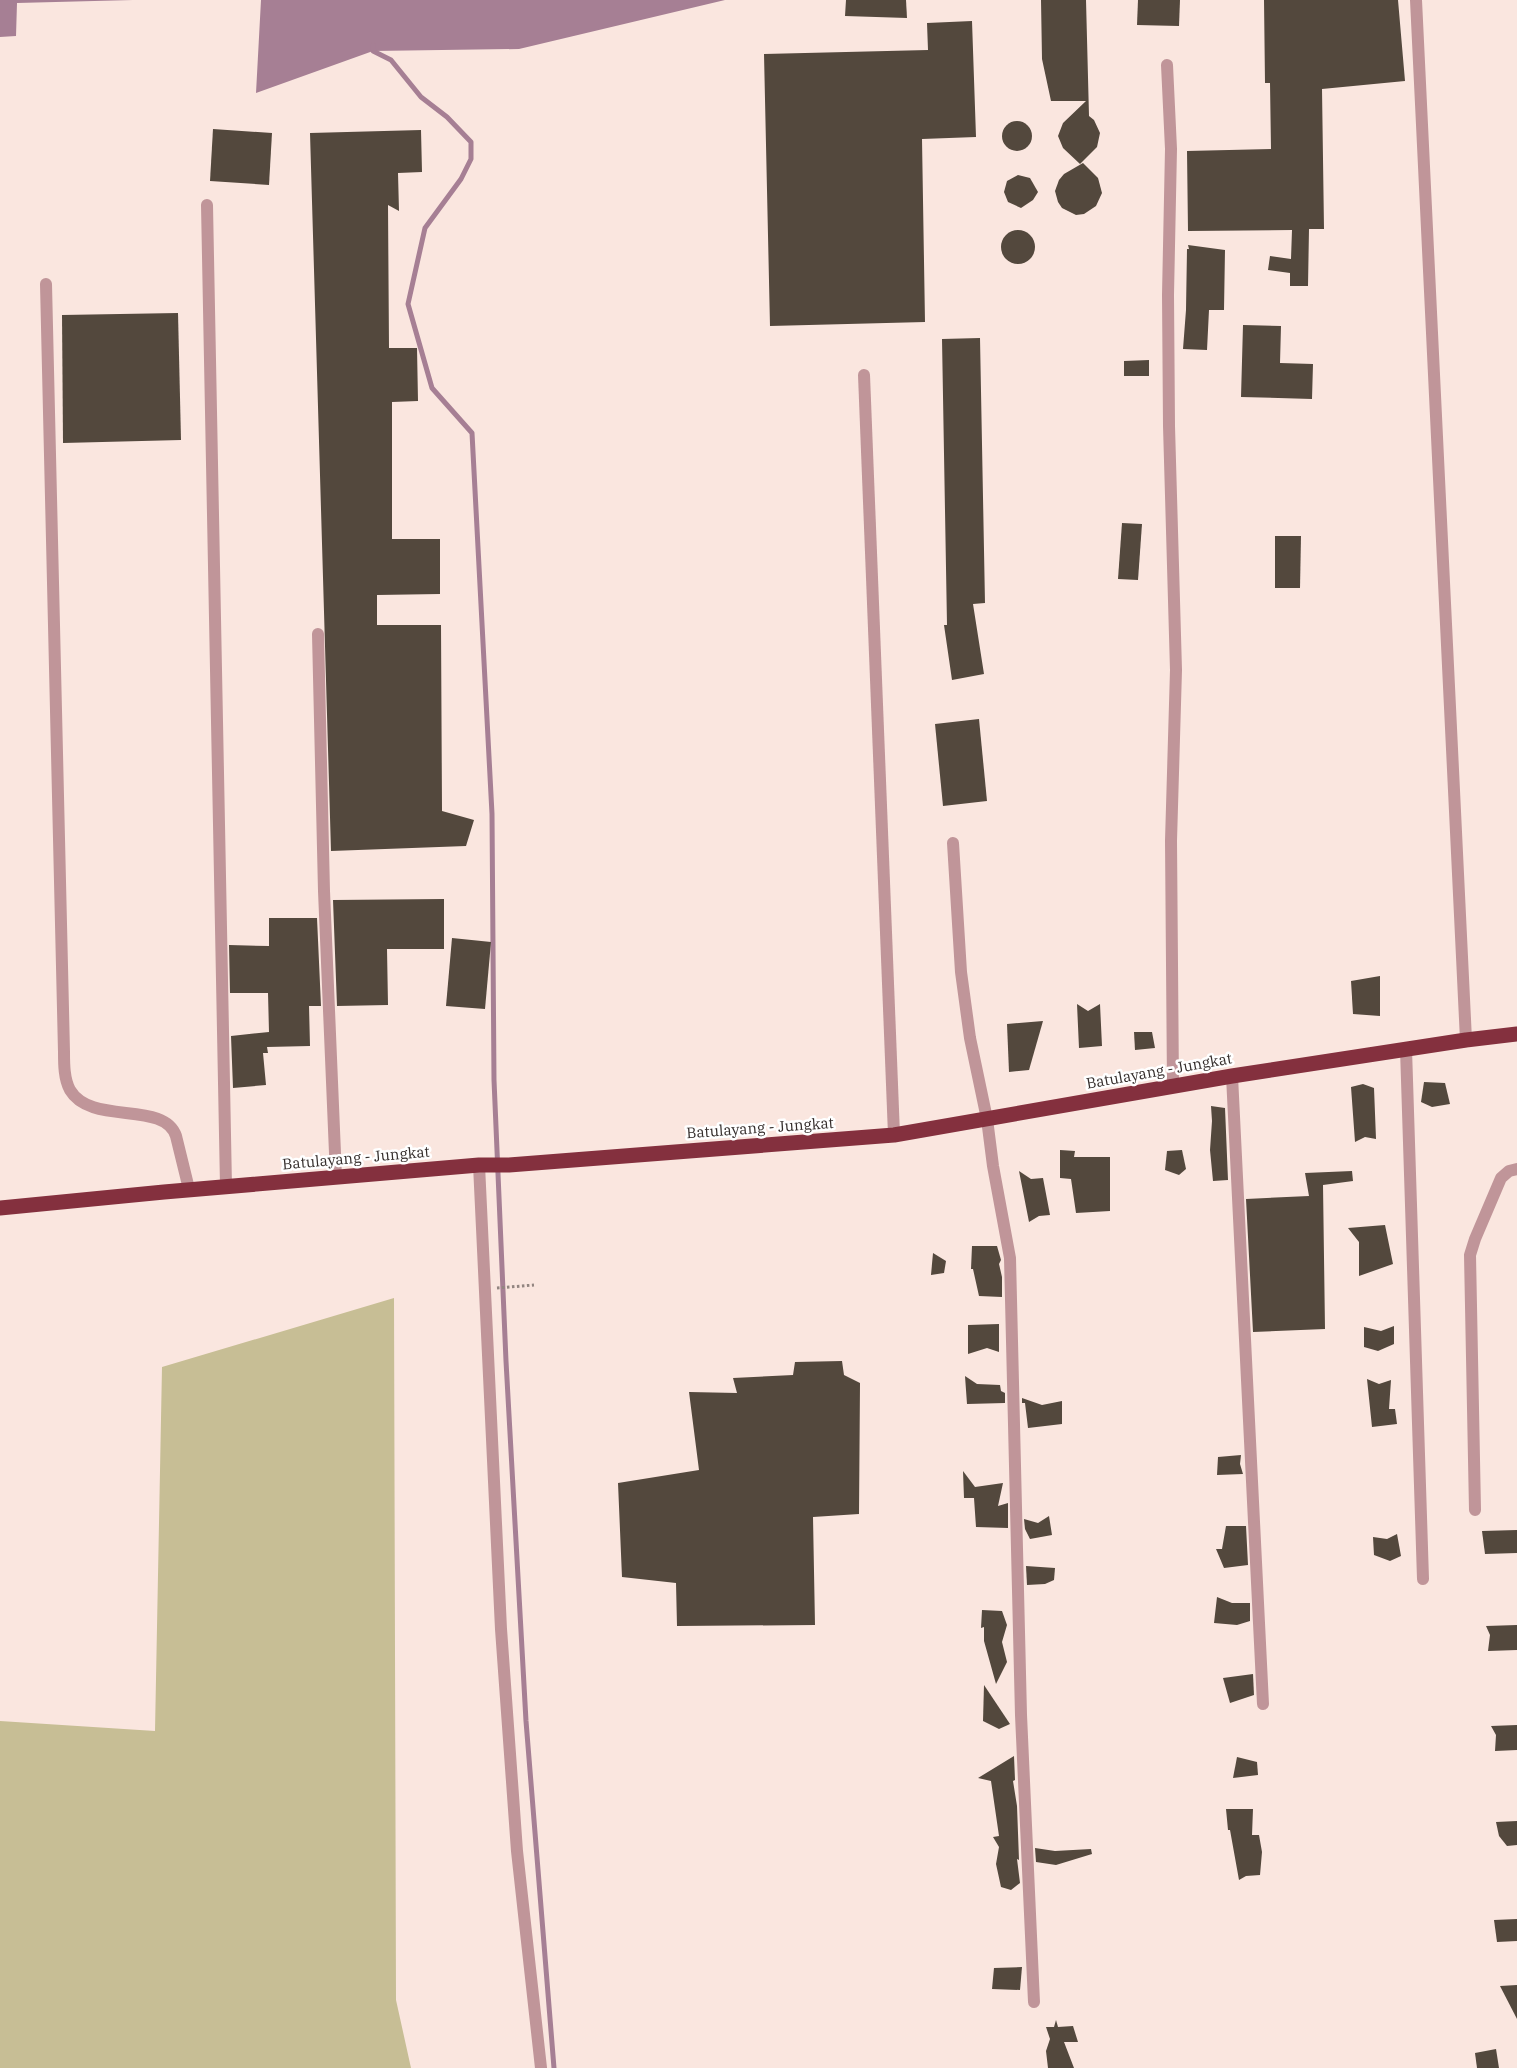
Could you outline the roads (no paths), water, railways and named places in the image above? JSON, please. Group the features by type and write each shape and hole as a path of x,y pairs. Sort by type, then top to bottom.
{"highway":[{"name":"Batulayang - Jungkat","path":"0,1208 189,1189 894,1135 1232,1076 1517,1034"}],"street":[{"path":"1416,0 1466,1040"},
{"path":"1167,65 1171,150 1168,295 1169,426 1176,670 1171,841 1173,1087"},
{"path":"207,206 226,1186"},
{"path":"46,284 66,1082 70,1091 78,1100 88,1106 101,1111 127,1112 156,1119 174,1129 189,1189"},
{"path":"864,375 894,1135"},
{"path":"318,634 324,900 336,1177"},
{"path":"953,843 961,972 970,1038 987,1119 993,1166 1010,1258 1021,1715 1034,2002"},
{"path":"1406,1049 1423,1579"},
{"path":"1232,1076 1262,1704"},
{"path":"483,1165 500,1629 518,1860 541,2068"},
{"path":"1475,1510 1470,1255 1500,1178 1509,1171 1517,1169"}],"waterway":[{"path":"373,45 373,51 391,60 421,97 447,117 471,142 471,159 461,179 425,228 408,304 432,388 472,433 492,814 494,1080 506,1361 526,1721 554,2068"}]}
